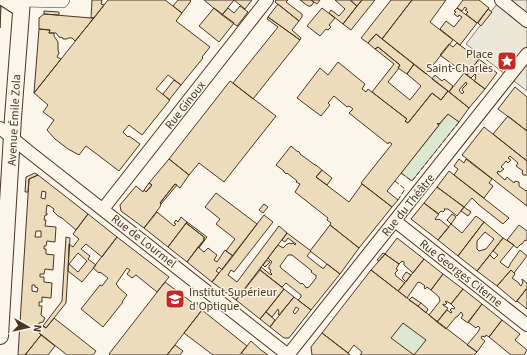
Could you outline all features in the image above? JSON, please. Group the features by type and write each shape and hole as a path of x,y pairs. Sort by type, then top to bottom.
{"main road":[{"name":"Avenue Émile Zola","path":"0,336 6,133 21,4"}],"street":[{"path":"4,0 21,4 63,3 65,0"},
{"name":"Rue Ginoux","path":"103,209 268,0"},
{"path":"501,0 527,21"},
{"name":"Rue du Théâtre","path":"288,355 527,54"},
{"name":"Rue de Lourmel","path":"6,133 288,355"},
{"name":"Rue Georges Citerne","path":"395,221 527,325"}],"green space":[{"path":"448,114 459,122 412,181 401,173"},
{"path":"392,297 464,355 374,355"}],"shaded area":[{"name":"Place Saint-Charles","path":"500,0 527,0 527,91 466,44"}],"building":[{"path":"92,0 102,0 101,4 104,5 94,18 91,18"},
{"path":"108,0 165,0 182,13 176,21 210,47 181,85 168,75 156,89 170,100 142,135 129,125 123,132 128,137 129,136 140,144 119,171 86,146 79,155 55,139 47,130 54,120 43,112 48,105 34,93"},
{"path":"178,0 191,1 182,13 173,6"},
{"path":"204,0 234,0 222,15"},
{"path":"234,0 252,0 245,9"},
{"path":"276,0 288,0 286,2 302,14 299,21 275,2"},
{"path":"300,0 311,0 314,2 311,6 308,6"},
{"path":"311,0 320,0 317,4"},
{"path":"335,0 350,0 357,6 343,24 329,13 331,10 339,16 345,9"},
{"path":"350,0 362,0 357,6"},
{"path":"362,0 375,0 351,30 343,24"},
{"path":"391,0 412,0 382,39 376,34 368,43 361,38"},
{"path":"412,0 446,0 430,22 453,40 426,74 382,39"},
{"path":"463,0 479,0 489,8 477,23 466,14 468,12 465,10 467,9 465,7 462,11 457,8"},
{"path":"278,4 299,21 292,30 301,38 300,40 268,17"},
{"path":"0,6 1,7 0,28"},
{"path":"240,6 248,12 237,26 222,15 228,8 234,13"},
{"path":"214,8 234,23 219,42 199,26"},
{"path":"322,8 335,18 329,25 331,27 328,30 326,29 320,36 307,26"},
{"path":"457,8 477,23 460,45 440,29 446,21 454,27 462,17 459,15 458,17 454,14 456,12 454,11"},
{"path":"488,9 492,12 481,26 478,23"},
{"path":"44,11 59,12 59,15 44,14"},
{"path":"44,14 94,18 75,41 72,38 63,39 56,33 49,33 50,30 39,29 39,18"},
{"path":"268,17 300,40 253,99 233,83 278,27 267,19"},
{"path":"39,29 50,30 49,33 54,33 54,36 58,42 59,53 57,57 61,59 34,93"},
{"path":"376,34 414,64 407,74 398,68 400,65 378,47 375,49 368,43"},
{"path":"457,43 479,59 467,75 440,55 449,44 453,47"},
{"path":"378,47 400,65 388,82 410,100 421,86 407,74 414,64 448,91 441,100 432,93 408,123 405,121 407,119 372,92 394,64 375,49"},
{"path":"479,59 497,73 485,89 474,81 476,78 475,74 471,78 467,75"},
{"path":"338,62 365,84 362,89 366,92 368,89 407,119 405,121 408,123 432,93 441,100 448,91 469,108 459,122 448,114 439,124 437,124 439,125 387,191 398,200 392,207 361,183 392,144 389,142 388,144 349,113 353,109 349,106 347,107 334,96 328,103 330,105 321,116 297,98 320,68 328,75"},
{"path":"464,73 485,89 469,108 449,92","holes":["466,82 467,84 463,88 462,90 464,92 462,94 459,90"]},
{"path":"435,75 442,81 444,79 453,86 449,92 432,79"},
{"path":"174,80 181,85 169,100 163,94"},
{"path":"230,81 276,116 224,182 199,163 189,175 169,159"},
{"path":"515,87 527,97 527,131 498,109"},
{"path":"508,116 527,131 527,161 493,134"},
{"path":"484,127 527,161 527,175 523,175 523,171 516,166 518,163 510,156 508,158 511,160 508,163 506,161 501,167 504,169 500,172 498,171 497,173 505,180 507,177 514,183 515,181 519,182 519,186 526,191 527,190 527,206 462,155"},
{"path":"291,146 322,170 316,177 349,202 362,184 392,207 359,248 330,225 331,223 327,220 328,218 295,192 300,184 276,165"},
{"path":"169,159 189,175 180,188 175,184 160,203 160,207 144,228 121,211 120,205 136,186 143,192 144,190 146,192 152,185 149,183"},
{"path":"459,159 464,163 466,159 492,179 489,183 493,186 484,198 454,175 458,169 454,166"},
{"path":"322,170 332,178 327,185 316,177"},
{"path":"449,171 509,218 503,224 472,198 464,207 437,187"},
{"path":"35,173 38,175 29,179 28,192 25,192 26,177"},
{"path":"38,175 88,214 76,230 58,216 53,211 54,209 47,205 47,215 45,215 44,220 46,220 45,226 56,227 55,242 47,241 44,249 46,249 46,254 54,255 53,270 45,269 44,274 40,274 40,277 44,277 44,282 52,283 51,298 42,297 42,302 39,302 39,306 42,306 41,315 45,318 43,322 39,323 38,332 41,335 25,355 18,355 29,179","holes":["42,191 46,192 45,199 41,198","36,231 41,231 41,237 35,237","32,285 35,285 35,287 38,288 37,292 32,291"]},
{"path":"149,183 152,185 146,192 144,190"},
{"path":"175,184 177,185 161,204 160,203"},
{"path":"437,187 464,207 457,216 448,209 444,209 445,210 443,212 441,211 438,214 424,203"},
{"path":"216,193 257,224 233,256 226,251 235,239 216,224 220,219 205,207"},
{"path":"424,203 439,214 435,219 436,220 439,219 449,227 438,240 411,219"},
{"path":"264,204 268,207 263,213 259,210"},
{"path":"464,207 471,212 468,216 461,211"},
{"path":"157,212 174,226 176,224 174,223 176,220 178,222 181,217 187,222 168,247 144,228"},
{"path":"88,214 117,237 102,257 86,244 81,249 90,256 88,259 96,265 82,282 68,271 69,244 73,247 79,239 73,234","holes":["78,253 87,261 78,272 69,264"]},
{"path":"452,214 456,217 451,224 447,220"},
{"path":"264,215 273,222 234,272 231,270 228,275 237,282 279,226 287,233 236,300 212,282"},
{"path":"476,216 484,222 458,256 438,240 451,224 462,233"},
{"path":"187,222 207,237 199,248 198,247 204,240 204,237 186,223"},
{"path":"484,222 503,238 477,271 458,256","holes":["485,232 494,239 486,249 479,251 477,249 477,241"]},
{"path":"186,223 204,237 204,240 187,262 168,247"},
{"path":"330,225 359,248 340,274 310,251"},
{"path":"519,225 527,231 527,241 525,240 517,248 507,240"},
{"path":"287,233 311,251 307,256 322,268 324,268 327,264 340,274 311,310 298,300 301,295 286,283 282,287 260,270 261,267 271,275 269,266 272,262 268,258 278,245 283,248 290,243 296,244 288,238 285,242 282,240","holes":["288,255 292,255 316,275 316,278 309,287 306,288 302,283 301,284 281,268 280,266"]},
{"path":"66,237 70,238 66,303 46,328 43,326 62,301"},
{"path":"117,237 169,277 157,292 136,275 132,278 127,274 130,270 127,268 116,284 127,295 103,327 81,309 100,285 102,286 108,278 93,268"},
{"path":"397,238 424,259 413,273 404,265 404,262 402,261 399,264 385,254"},
{"path":"503,238 514,245 500,262 508,268 520,250 527,256 514,273 511,270 497,286 477,271 490,255 494,259 498,255 493,251"},
{"path":"198,247 204,252 208,248 217,255 214,260 217,262 225,250 233,256 222,270 219,267 216,271 219,273 212,282 187,262"},
{"path":"383,253 385,254 379,261 377,260"},
{"path":"385,254 399,264 396,269 398,270 395,273 396,276 405,283 398,291 371,270"},
{"path":"424,259 443,274 431,290 427,287 425,289 425,286 418,282 407,298 398,291"},
{"path":"267,260 270,262 265,267 263,265"},
{"path":"260,270 284,289 260,319 236,300"},
{"path":"371,270 477,352 474,355 414,355 360,355 362,352 354,345 348,353 322,333","holes":["403,323 426,340 414,355 391,338"]},
{"path":"511,270 515,274 512,278 521,286 523,282 522,279 527,283 527,288 516,302 497,286"},
{"path":"406,272 411,275 406,282 402,278"},
{"path":"443,274 463,289 451,304 446,301 445,302 447,303 445,305 443,304 448,308 437,322 429,315 440,301 439,297 431,290"},
{"path":"165,282 202,310 167,355 110,355 109,354"},
{"path":"527,288 527,309 517,301"},
{"path":"284,289 294,297 279,315 278,309 272,317 266,312"},
{"path":"463,289 482,304 468,323 461,318 463,315 461,312 446,329 437,322 447,310 451,313 452,312 450,310 455,308 451,304"},
{"path":"294,297 311,310 289,338 284,338 270,327","holes":["296,307 299,309 295,314 293,312"]},
{"path":"412,297 421,303 418,306 409,300"},
{"path":"421,303 428,309 426,313 418,306"},
{"path":"482,304 502,320 489,337 486,335 485,337 482,336 481,338 485,341 477,352 467,345 480,328 478,326 476,328 468,322"},
{"path":"202,310 247,346 240,355 213,355 184,333"},
{"path":"266,312 275,320 270,327 260,319"},
{"path":"54,318 96,351 93,355 67,355 38,332 39,326 46,328"},
{"path":"502,320 520,334 515,340 527,350 524,355 511,355 489,337"},
{"path":"322,333 350,355 312,355 311,347"},
{"path":"41,335 55,346 48,355 25,355"},
{"path":"251,341 268,355 244,355 241,353"},
{"path":"175,345 183,351 180,355 167,355"}],"fence":[{"path":"401,173 412,181 459,122"},
{"path":"395,181 405,189 398,200"}],"place":[{"name":"Place Saint-Charles","path":"507,61"},
{"name":"Institut Supérieur d'Optique","path":"175,299"}]}
